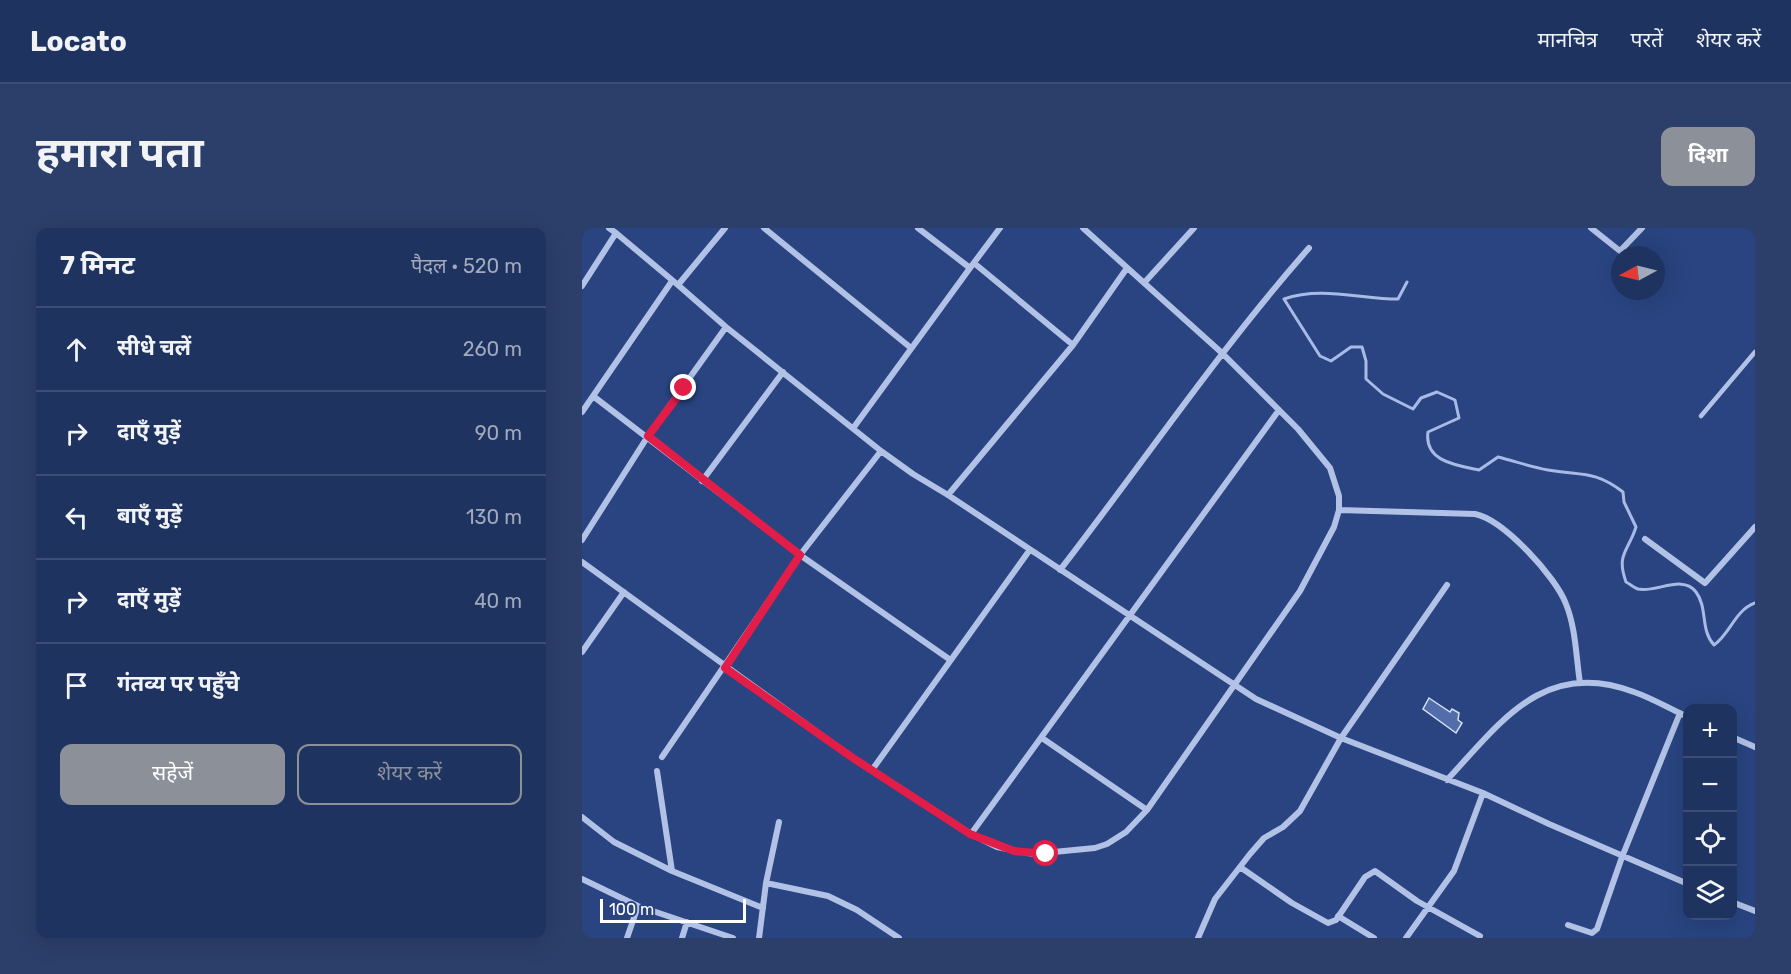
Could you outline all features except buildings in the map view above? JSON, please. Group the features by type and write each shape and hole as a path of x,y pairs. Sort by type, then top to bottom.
{"street":[{"path":"609,228 726,327 913,474 948,495 1234,687 1285,715 1483,793 1622,857 1683,882"},
{"path":"678,285 725,228"},
{"path":"764,228 911,348"},
{"path":"918,228 972,265 1073,345"},
{"path":"854,427 1000,228"},
{"path":"582,562 725,668 872,770 970,834 1014,851 1033,854 1066,852 1107,844 1126,832 1148,810 1300,591 1334,527 1339,510 1339,496 1330,468 1279,410 1222,353 1083,228"},
{"path":"1144,283 1194,228"},
{"path":"1591,228 1620,251 1642,228"},
{"path":"582,286 616,233"},
{"path":"1060,570 1222,353 1268,294 1309,248"},
{"path":"948,495 1073,345 1126,268"},
{"path":"582,412 672,281"},
{"path":"582,540 648,436 726,327"},
{"path":"702,481 783,372"},
{"path":"593,396 800,555 949,659"},
{"path":"970,834 1279,410"},
{"path":"662,757 725,668 800,555 881,450"},
{"path":"1339,510 1475,514 1501,525 1514,537 1563,596 1572,626 1580,683"},
{"path":"1645,539 1701,582 1707,583 1755,527"},
{"path":"872,770 949,659 1029,551"},
{"path":"1198,938 1211,905 1240,867 1264,838 1283,827 1300,811 1341,738 1447,585"},
{"path":"582,652 624,592"},
{"path":"1447,780 1515,708 1549,688 1580,683 1634,692 1683,714"},
{"path":"1568,925 1588,933 1595,932 1622,857 1680,713"},
{"path":"1041,738 1148,810"},
{"path":"1737,739 1755,747"},
{"path":"657,771 672,871"},
{"path":"1406,938 1454,871 1483,793"},
{"path":"582,817 614,842 672,871 763,909"},
{"path":"759,938 766,883 779,822"},
{"path":"1240,867 1323,922 1333,922 1365,877 1372,871 1428,908 1480,936"},
{"path":"582,879 638,906 734,938"},
{"path":"766,883 828,896 857,910 899,938"},
{"path":"1737,904 1755,912"},
{"path":"627,938 638,906"},
{"path":"1338,916 1374,938"},
{"path":"682,938 687,922"}],"lane":[{"path":"1701,416 1755,352"}],"waterway":[{"path":"1407,282 1398,299 1326,293 1298,295 1284,299 1320,356 1331,361 1351,347 1362,347 1366,361 1366,379 1383,394 1413,409 1421,398 1437,392 1455,400 1459,418 1428,432 1431,449 1443,460 1479,470 1498,457 1542,469 1595,477 1623,492 1624,502 1636,527 1624,553 1622,565 1626,582 1645,590 1677,584 1691,587 1700,598 1707,633 1714,645 1742,611 1755,603"}],"route":[{"path":"684,388 648,436 702,481 800,555 725,668 853,758 970,834 998,847 1033,854 1046,854"}]}
